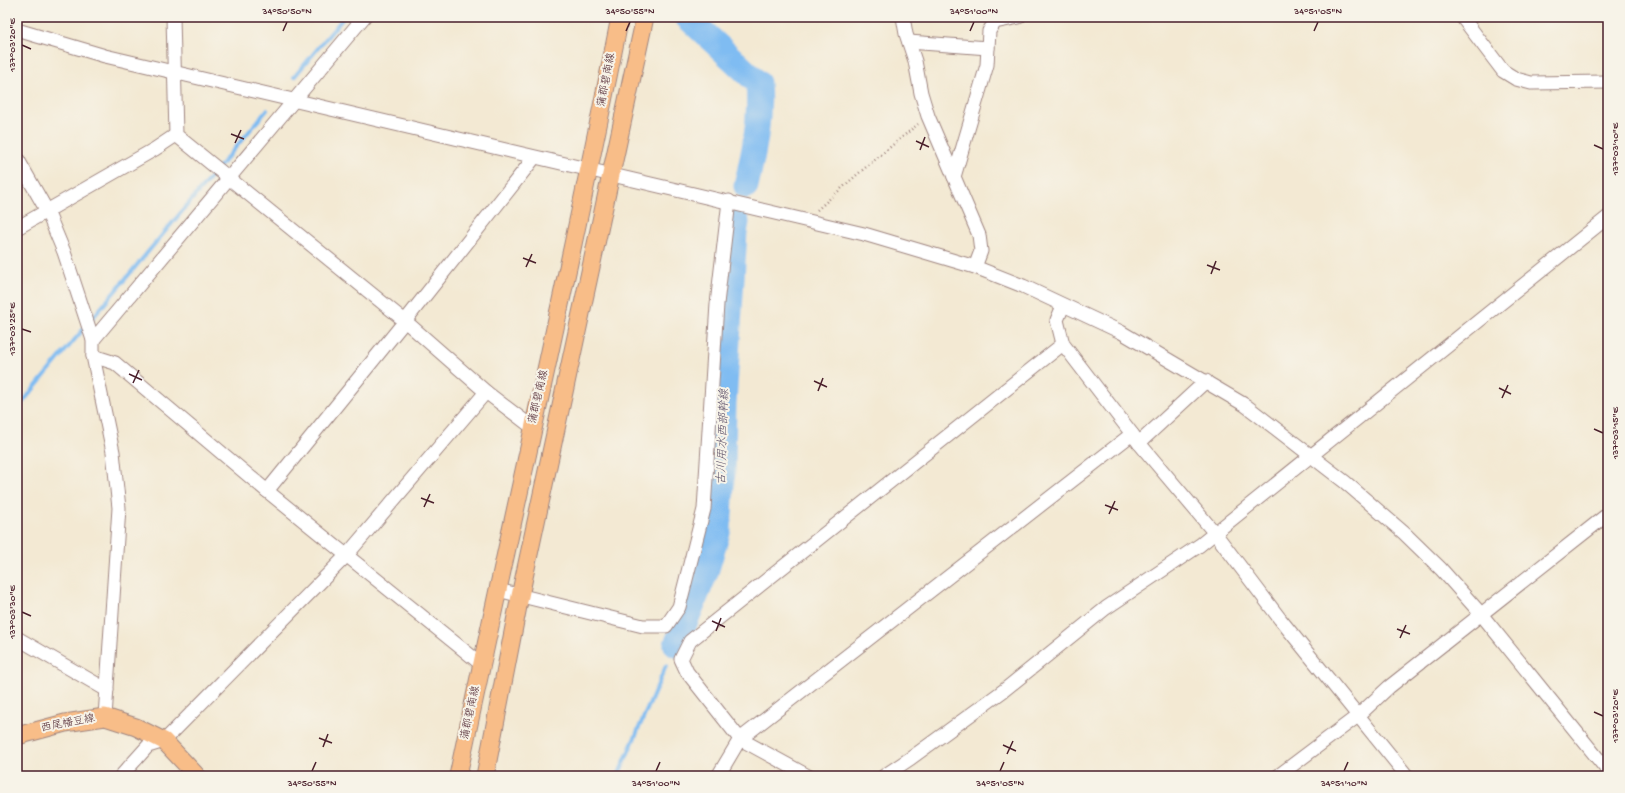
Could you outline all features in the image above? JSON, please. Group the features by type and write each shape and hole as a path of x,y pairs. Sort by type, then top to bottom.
{"main road":[{"name":"蒲郡碧南線","path":"458,776 532,427 590,169 620,17"},
{"path":"485,776 520,596 645,17"},
{"name":"西尾幡豆線","path":"17,736 65,723 105,717 136,727 164,741 197,776"}],"street":[{"path":"173,17 176,135 405,321 486,392 532,427"},
{"path":"92,337 222,172 294,99 351,23 364,17"},
{"path":"903,17 928,116 980,234 981,252 975,267"},
{"path":"954,177 987,65 989,31 995,22 1019,17"},
{"path":"1462,17 1503,71 1516,79 1531,83 1608,82"},
{"path":"17,30 105,56 294,99 534,158 612,174 864,234 975,267 1023,286 1120,332 1206,381 1244,405 1345,482 1404,533 1440,569 1481,614 1608,770"},
{"path":"909,42 988,48"},
{"path":"17,228 155,149 176,135"},
{"path":"17,158 47,211 64,252 92,337 93,356 113,452 119,508 105,717"},
{"path":"266,491 405,321 534,158"},
{"path":"498,590 643,626 666,626 678,606 704,509 717,304 729,201"},
{"path":"884,776 1003,691 1106,608 1200,545 1214,532 1311,455 1324,447 1608,217"},
{"path":"1063,306 1056,320 1063,344 1136,438 1214,532 1280,619 1407,776"},
{"path":"808,776 740,739 687,672 680,659 690,641 1063,344"},
{"path":"93,356 115,363 266,491 481,664"},
{"path":"718,776 740,739 1136,438 1206,381"},
{"path":"121,776 148,746 164,741 346,556 486,392"},
{"path":"1278,776 1359,715 1389,687 1608,514"},
{"path":"17,638 107,690"}],"path":[{"path":"807,220 859,173 928,116"}],"waterway":[{"path":"294,77 344,17"},
{"name":"古川用水西部幹線","path":"687,17 758,83 758,122 746,186"},
{"path":"90,321 267,110"},
{"name":"古川用水西部幹線","path":"676,645 706,572 719,529 723,470 724,403 735,232 737,222"},
{"path":"17,409 86,326"},
{"name":"古川用水西部幹線","path":"618,776 666,666"}]}
